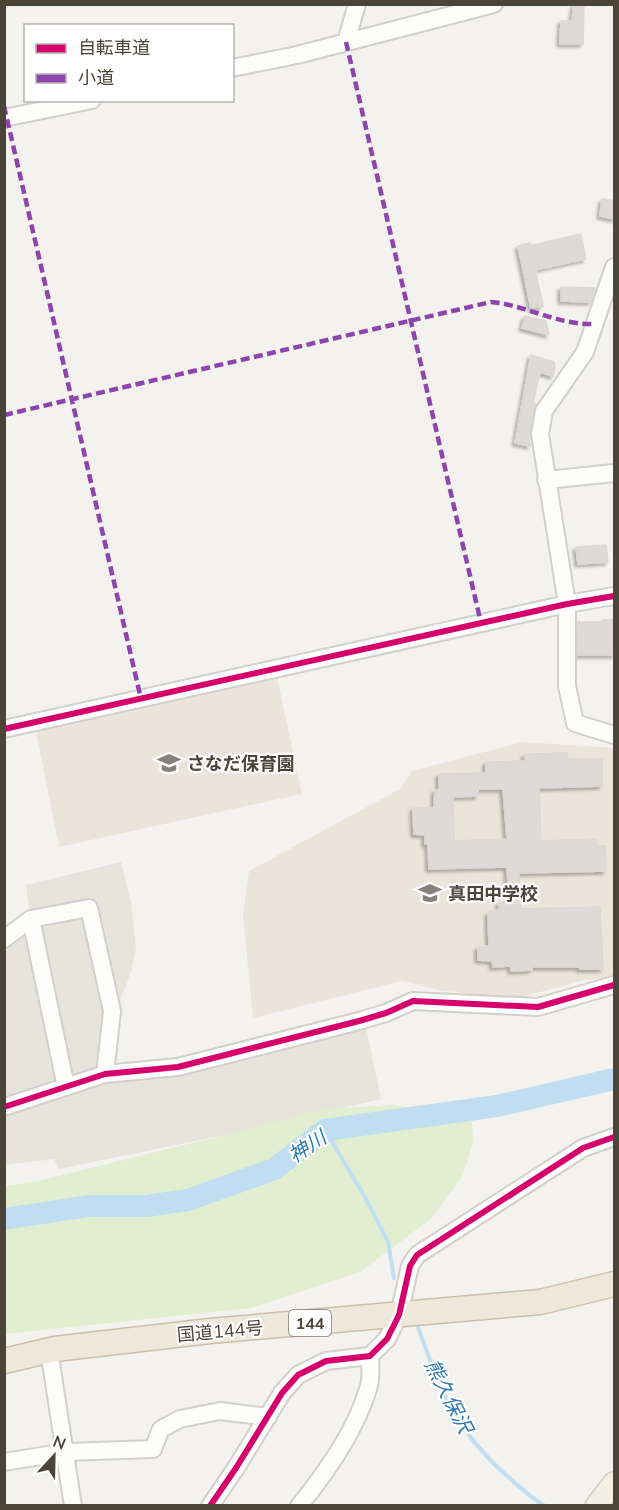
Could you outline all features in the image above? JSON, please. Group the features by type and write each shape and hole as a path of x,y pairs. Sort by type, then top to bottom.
{"highway":[{"name":"国道144号","path":"4,1361 49,1350 210,1331 540,1302 615,1284"}],"main road":[{"path":"596,1506 615,1483"}],"street":[{"path":"346,42 357,4"},
{"path":"234,68 346,42 488,5"},
{"path":"4,118 82,102"},
{"path":"615,267 585,352 544,411 540,434 567,604 567,686 575,723 615,735"},
{"path":"546,480 615,472"},
{"path":"4,729 567,604 615,596"},
{"path":"4,939 31,919 89,908 112,1011 105,1074"},
{"path":"31,919 66,1087"},
{"path":"5,1103 105,1074 178,1067 359,1021 386,1013 413,1001 537,1007 615,986"},
{"path":"210,1506 282,1394 298,1375 326,1361 370,1356 387,1339 399,1315 410,1266 417,1255 583,1148 615,1137"},
{"path":"49,1350 73,1506"},
{"path":"300,1506 325,1472 347,1436 369,1387 370,1356"},
{"path":"4,1462 66,1452 153,1449 161,1429 180,1419 220,1411 268,1417"},
{"path":"606,1506 615,1498"}],"shaded area":[{"name":"さなだ保育園","path":"277,677 302,794 59,847 36,731"},
{"name":"真田中学校","path":"522,742 614,748 614,977 585,980 514,999 438,990 402,981 253,1018 243,915 249,871 400,789 412,771"},
{"path":"121,862 131,902 136,948 131,972 117,1008 113,1064 141,1065 267,1039 363,1013 381,1099 229,1134 59,1169 54,1159 5,1165 5,933 30,913 26,885"}],"green space":[{"path":"394,1105 457,1114 472,1122 473,1142 463,1175 432,1218 360,1272 251,1308 5,1334 5,1186 38,1181 323,1109"}],"building":[{"path":"574,4 584,4 583,44 560,44 561,21 572,21"},
{"path":"602,199 615,201 615,219 600,216"},
{"path":"581,234 586,259 535,270 543,306 531,308 518,246 530,243 530,246"},
{"path":"561,287 595,289 591,302 561,301"},
{"path":"525,316 546,321 549,335 522,328"},
{"path":"531,355 554,362 555,367 553,376 540,372 533,403 536,404 530,432 530,446 515,443"},
{"path":"606,545 608,562 578,564 576,547"},
{"path":"615,619 615,655 578,655 578,622 603,622 603,620"},
{"path":"567,753 568,759 602,759 602,786 539,788 541,841 596,839 596,846 605,846 606,871 519,873 521,909 600,907 603,969 532,967 532,970 511,971 511,966 493,967 492,961 478,960 478,947 489,946 488,913 492,913 492,910 499,910 499,903 509,902 507,867 429,869 428,844 425,844 425,835 414,834 413,808 434,808 435,790 439,790 439,774 486,773 486,762 525,761 525,754","holes":["478,789 503,789 507,839 454,841 453,797 478,796"]}],"waterway":[{"name":"神川","path":"4,1219 89,1206 146,1206 188,1200 274,1169 325,1130 497,1106 614,1079"},
{"name":"熊久保沢","path":"325,1130 366,1199 388,1242 394,1278"},
{"name":"熊久保沢","path":"418,1327 442,1390 461,1424 488,1458 520,1488 545,1506"}],"marked path":[{"path":"346,42 481,623"},
{"path":"4,106 141,699"},
{"path":"4,415 491,302 567,321 594,324"}],"cycle path":[{"path":"4,729 567,604 614,596"},
{"path":"4,1107 105,1074 178,1067 359,1021 386,1013 413,1001 538,1007 614,985"},
{"path":"210,1506 282,1393 298,1375 326,1361 370,1356 387,1339 399,1315 410,1266 417,1255 583,1148 614,1137"}],"place":[{"name":"さなだ保育園","path":"169,763"},
{"name":"真田中学校","path":"430,893"}]}
